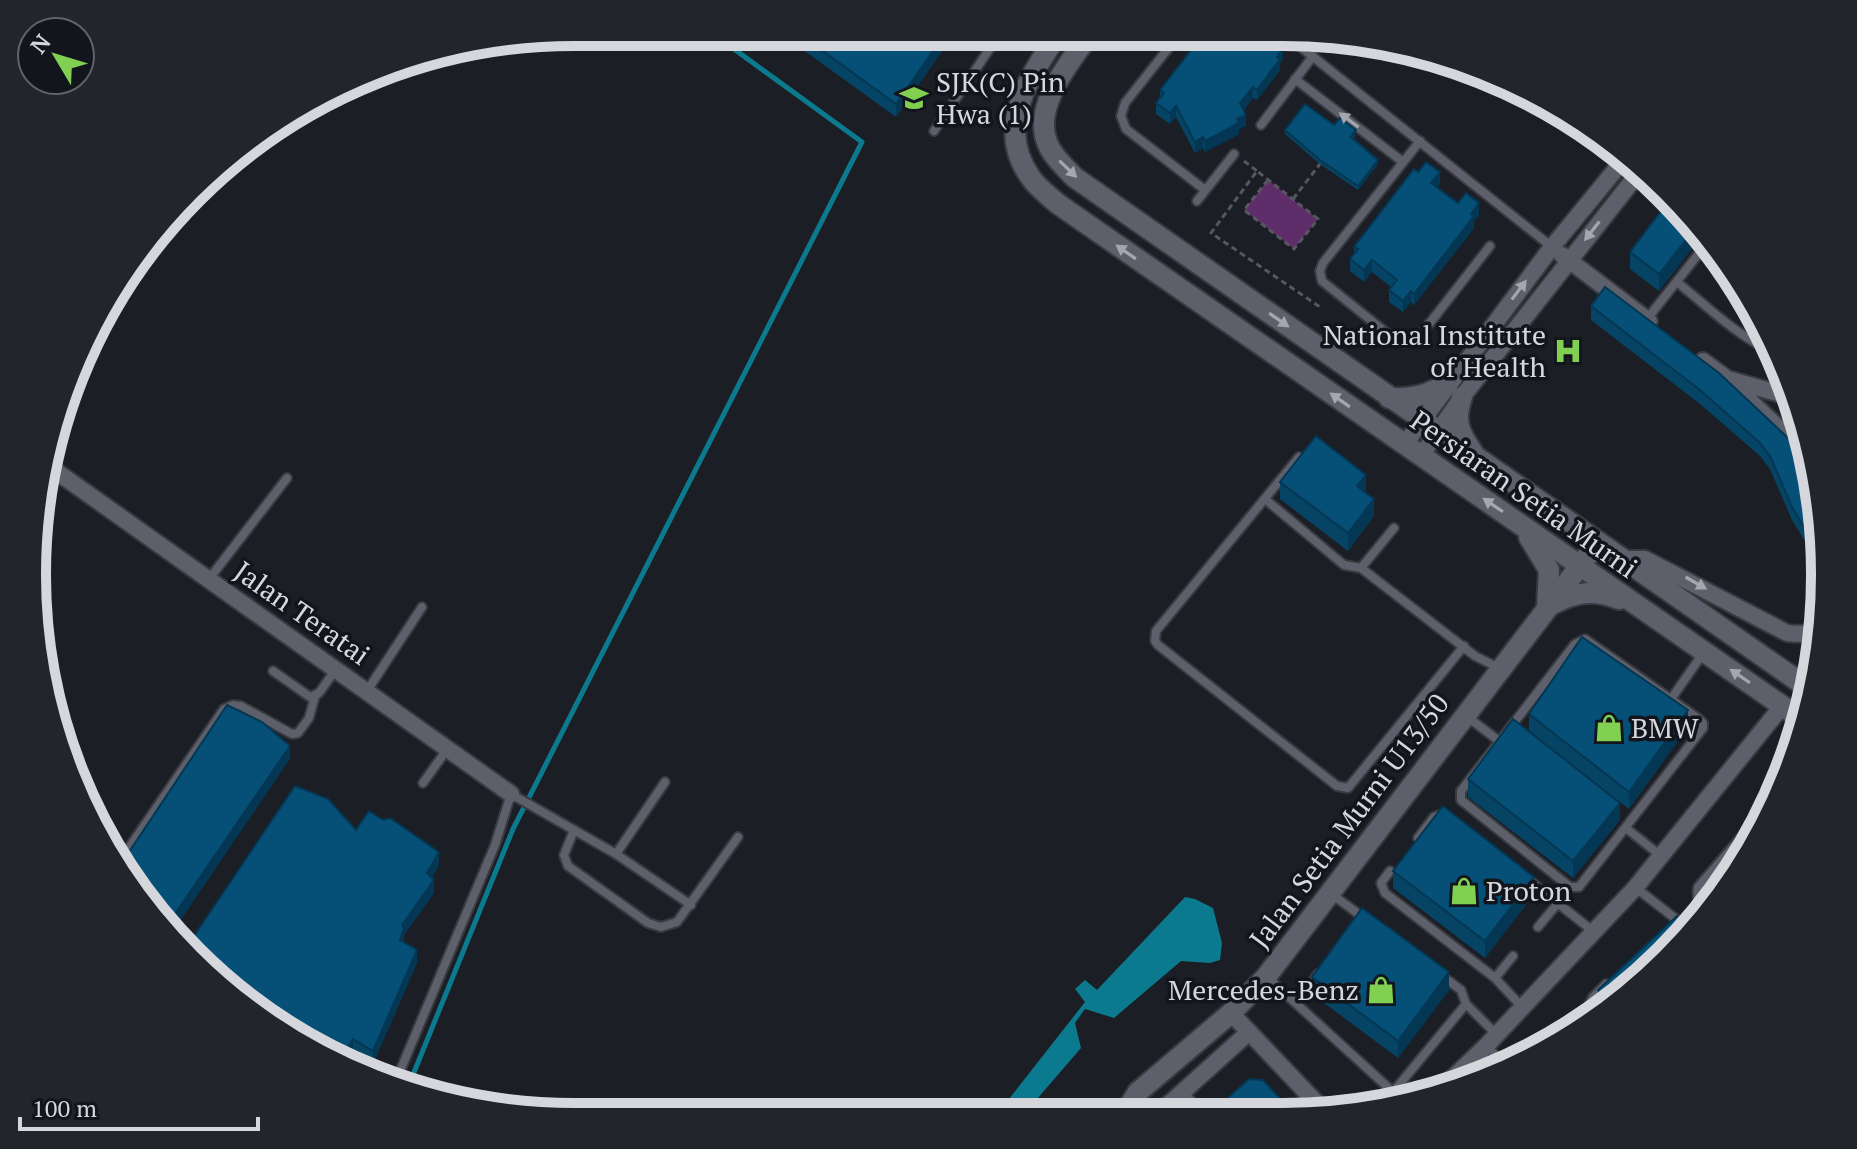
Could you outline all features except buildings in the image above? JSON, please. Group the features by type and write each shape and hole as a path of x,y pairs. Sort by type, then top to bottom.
{"street":[{"name":"Persiaran Setia Murni","path":"1049,46 1026,85 1014,119 1017,148 1031,178 1058,204 1793,712"},
{"name":"Persiaran Setia Murni","path":"1081,46 1049,98 1044,122 1046,140 1053,155 1074,177 1800,682"},
{"path":"1412,450 1552,247 1618,167"},
{"path":"1389,398 1414,398 1455,390 1569,260 1633,179"},
{"path":"1552,247 1653,323"},
{"path":"1692,353 1726,378 1794,443"},
{"path":"1726,378 1779,393"},
{"path":"1455,390 1457,424 1479,460"},
{"name":"Jalan Teratai","path":"56,471 517,798"},
{"path":"1519,523 1549,570 1547,608"},
{"name":"Jalan Setia Murni U13/50","path":"1131,1103 1138,1092 1231,1013 1266,977 1598,542"},
{"path":"1623,559 1645,559 1787,633 1807,634"},
{"path":"1547,608 1568,596 1583,592 1612,596 1641,608"},
{"path":"1457,1073 1635,888 1783,705"},
{"path":"1231,1013 1316,1102"},
{"path":"1171,1103 1249,1032"}],"lane":[{"path":"934,131 992,46"},
{"path":"1170,46 1125,103 1121,116 1126,129 1205,190"},
{"path":"1301,47 1552,247"},
{"path":"1261,125 1313,56"},
{"path":"1295,79 1403,162"},
{"path":"1420,141 1323,263 1320,277 1325,286 1398,342 1406,343 1422,333 1490,246"},
{"path":"1197,201 1234,154"},
{"path":"1653,323 1677,282 1701,251"},
{"path":"1677,282 1758,346"},
{"path":"1299,457 1156,631 1155,641 1337,786 1348,788 1464,646"},
{"path":"209,579 287,478"},
{"path":"1265,499 1344,565 1361,568 1475,656 1501,669"},
{"path":"1361,568 1394,528"},
{"path":"367,691 422,607"},
{"path":"1585,639 1703,723 1703,728 1579,887 1570,887 1461,800 1461,791 1511,726 1575,644 1585,639"},
{"path":"1671,699 1705,652"},
{"path":"126,853 224,709 241,706 292,734 298,733 309,718 315,696 336,669"},
{"path":"273,671 310,697 315,696"},
{"path":"1465,715 1499,741"},
{"path":"1511,726 1523,736"},
{"path":"423,783 448,748"},
{"path":"616,854 665,782"},
{"path":"399,1073 517,798 616,854 691,905"},
{"path":"1620,810 1632,820"},
{"path":"1418,838 1439,814 1455,823"},
{"path":"1626,828 1662,857"},
{"path":"574,830 564,855 568,866 641,919 654,926 667,927 677,922 691,905 738,837"},
{"path":"1699,899 1698,887 1741,838"},
{"path":"1512,868 1594,932"},
{"path":"1390,871 1381,883 1385,893 1495,978 1522,1007"},
{"path":"1635,888 1680,922 1666,929"},
{"path":"1330,893 1373,925"},
{"path":"1538,927 1558,903"},
{"path":"1351,928 1360,916"},
{"path":"1495,978 1513,956"},
{"path":"1297,1003 1324,966"},
{"path":"1436,972 1461,990 1466,1004 1499,1056"},
{"path":"1266,977 1394,1091 1466,1004"},
{"path":"1589,1005 1614,977"},
{"path":"1183,1092 1193,1103"}],"path":[{"path":"1234,154 1257,171 1318,219 1294,249 1244,210 1268,180"},
{"path":"1293,199 1320,164"},
{"path":"1257,171 1211,233 1320,307"}],"shaded area":[{"path":"1268,180 1318,219 1294,249 1244,210"}],"water":[{"path":"1185,897 1213,908 1222,943 1220,960 1210,963 1181,961 1114,1018 1085,1009 1075,1023 1081,1048 1035,1103 1008,1103 1085,1002 1075,989 1085,980 1097,990"}],"waterway":[{"path":"412,1077 513,829 862,142 730,46"}],"place":[{"name":"SJK(C) Pin Hwa (1)","path":"914,98"},
{"name":"National Institute of Health","path":"1568,351"},
{"name":"BMW","path":"1609,728"},
{"name":"Proton","path":"1464,891"},
{"name":"Mercedes-Benz","path":"1381,990"}]}
